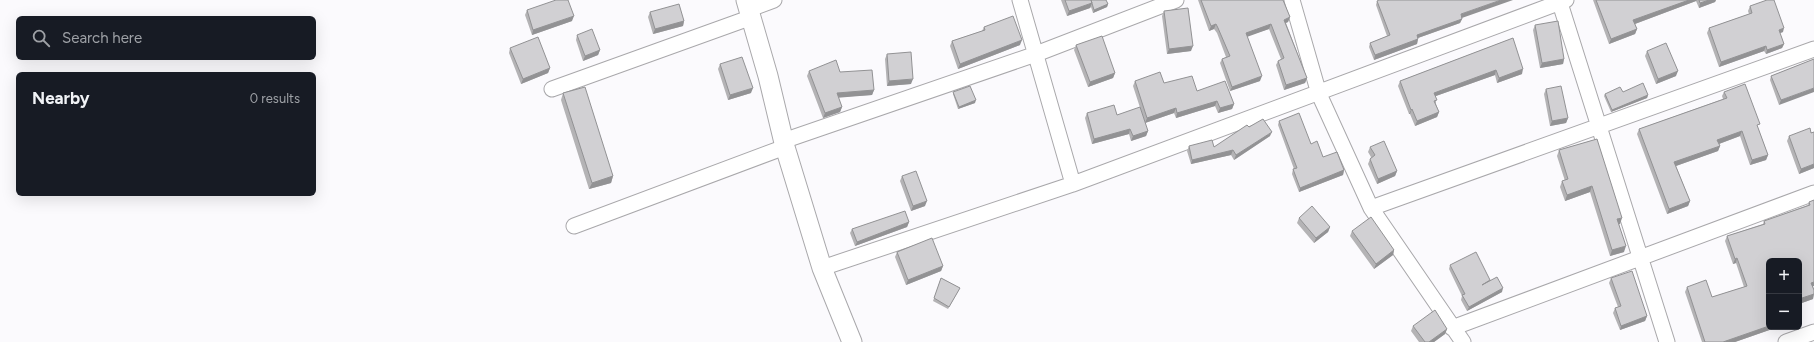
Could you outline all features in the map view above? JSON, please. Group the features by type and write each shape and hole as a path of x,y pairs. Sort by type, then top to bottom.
{"street":[{"path":"552,89 774,0"},
{"path":"1020,0 1073,184"},
{"path":"574,226 784,144 1036,54 1176,0"},
{"path":"1292,0 1319,94 1371,208 1463,342"},
{"path":"822,268 1073,184 1319,94 1562,1 1598,126 1667,342"},
{"path":"749,9 784,144 822,268 852,342"},
{"path":"1371,208 1814,49"},
{"path":"1452,328 1814,193"},
{"path":"1786,342 1814,332"}],"building":[{"path":"556,0 568,0 574,16 533,30 527,10"},
{"path":"1065,0 1091,0 1092,3 1069,11"},
{"path":"1091,0 1106,0 1108,4 1094,10"},
{"path":"1201,0 1283,0 1290,17 1284,20 1307,78 1286,85 1278,61 1284,58 1271,24 1246,33 1262,76 1232,87 1222,59 1230,56 1216,24 1211,26"},
{"path":"1501,0 1461,14 1462,19 1417,35 1418,39 1375,55 1370,43 1390,35 1377,1"},
{"path":"1596,0 1689,0 1633,20 1637,29 1611,39"},
{"path":"1699,0 1709,0 1700,3"},
{"path":"1767,0 1774,0 1784,28 1779,30 1784,44 1767,50 1766,46 1721,62 1709,28 1752,13 1750,6"},
{"path":"679,4 684,21 655,29 650,12"},
{"path":"1188,8 1193,46 1169,49 1164,11"},
{"path":"1013,16 1022,40 960,64 952,41 985,30 984,27"},
{"path":"1558,21 1564,59 1542,63 1535,25"},
{"path":"592,29 600,50 585,56 577,35"},
{"path":"1102,36 1115,73 1090,82 1076,45"},
{"path":"538,37 550,68 523,79 510,48"},
{"path":"1513,38 1523,69 1499,78 1496,70 1434,93 1437,100 1434,101 1439,112 1417,121 1412,109 1411,110 1400,81"},
{"path":"1666,43 1678,71 1658,79 1647,51"},
{"path":"911,52 913,79 889,81 887,54"},
{"path":"742,57 753,88 730,95 720,64"},
{"path":"1814,59 1814,88 1781,100 1771,76"},
{"path":"836,60 840,72 872,70 874,90 837,93 842,107 825,113 809,71"},
{"path":"1160,72 1164,83 1192,76 1197,91 1225,81 1234,104 1220,108 1217,101 1177,113 1176,108 1147,118 1135,81"},
{"path":"1643,83 1648,95 1612,110 1605,94 1620,87 1623,92"},
{"path":"1745,84 1760,124 1757,125 1768,155 1752,160 1742,131 1717,140 1720,146 1674,162 1690,201 1669,209 1639,129 1727,98 1724,92"},
{"path":"970,86 976,100 959,107 953,92"},
{"path":"1561,86 1568,118 1552,121 1546,89"},
{"path":"585,87 613,176 592,183 563,93"},
{"path":"1114,105 1117,115 1140,107 1148,131 1133,136 1130,129 1094,139 1087,113"},
{"path":"1299,113 1311,144 1317,141 1323,157 1337,152 1344,170 1300,188 1293,169 1297,168 1279,121"},
{"path":"1263,119 1272,132 1236,155 1233,150 1192,160 1189,146 1212,140 1214,147 1247,125 1249,127"},
{"path":"1810,128 1811,133 1814,132 1814,164 1801,169 1789,136"},
{"path":"1597,139 1622,218 1617,219 1626,246 1612,250 1592,186 1567,195 1562,181 1568,179 1559,150"},
{"path":"1384,141 1397,171 1378,179 1370,159 1375,155 1370,147"},
{"path":"916,171 927,201 913,206 902,176"},
{"path":"1814,200 1814,282 1811,283 1814,294 1802,298 1802,258 1766,258 1766,327 1723,342 1705,342 1687,287 1706,280 1712,297 1747,286 1727,236 1765,224 1764,221 1810,205 1809,202"},
{"path":"1312,206 1330,227 1316,238 1299,218"},
{"path":"905,211 909,222 857,242 852,229"},
{"path":"1371,217 1394,250 1376,264 1352,231"},
{"path":"932,238 943,266 908,280 897,252"},
{"path":"1476,252 1490,280 1482,285 1497,277 1503,288 1469,307 1462,295 1465,294 1450,265"},
{"path":"1632,271 1647,316 1621,326 1615,308 1621,306 1611,278"},
{"path":"941,278 960,288 949,307 934,298"},
{"path":"1435,310 1447,329 1429,342 1425,342 1413,326"}]}
